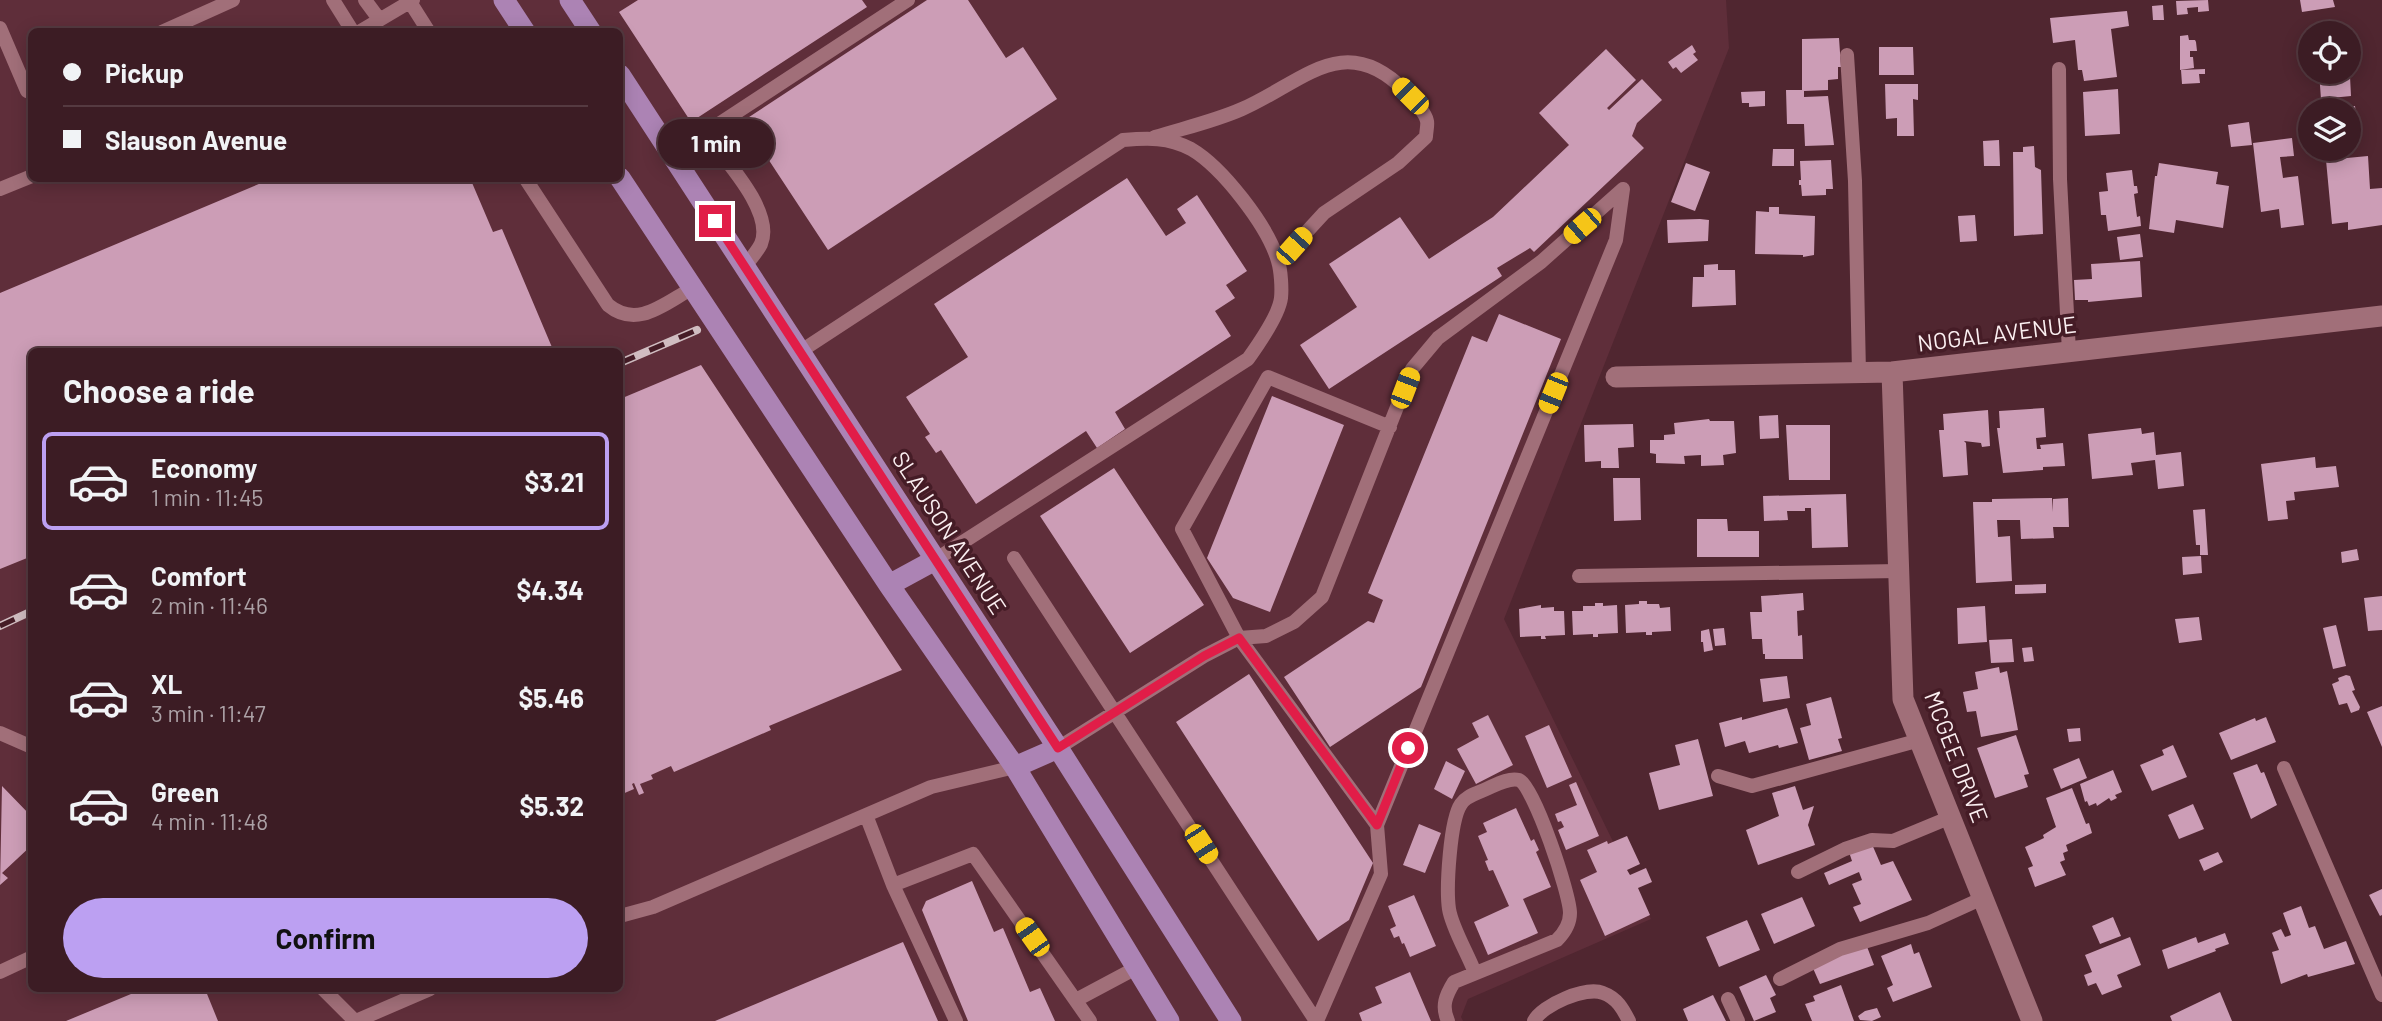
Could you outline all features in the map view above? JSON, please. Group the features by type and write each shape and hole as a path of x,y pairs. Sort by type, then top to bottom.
{"main road":[{"path":"504,0 522,28"},
{"path":"570,0 588,28"},
{"name":"SLAUSON AVENUE","path":"623,80 1058,748 1231,1021"},
{"path":"623,182 889,585 1015,767 1169,1021"},
{"path":"889,585 935,560"},
{"path":"1015,767 1058,748"}],"street":[{"name":"NOGAL AVENUE","path":"1616,377 1892,372 2382,316"},
{"name":"MCGEE DRIVE","path":"1892,372 1903,699 2032,1021"}],"lane":[{"path":"171,28 233,0"},
{"path":"333,0 350,28"},
{"path":"365,0 379,19"},
{"path":"672,154 908,0"},
{"path":"365,28 411,1 427,28"},
{"path":"0,28 28,91"},
{"path":"1847,55 1855,181 1859,373"},
{"path":"801,351 1123,140 1155,138 1243,109 1291,81 1328,65 1363,63 1389,75 1410,96 1427,120 1426,137 1398,163 1324,213 1279,262"},
{"path":"2059,69 2060,179 2069,352"},
{"path":"705,133 756,203 762,224 762,243 744,267"},
{"path":"935,560 1248,359 1263,339 1281,300 1279,262 1261,223 1223,176 1191,149 1155,138"},
{"path":"0,189 28,178"},
{"path":"528,182 608,305 619,314 633,317 648,313 691,289"},
{"path":"1058,748 1204,656 1239,638 1266,636 1294,622 1321,597 1412,369 1438,338 1541,262 1623,190 1616,240 1377,825 1381,874 1316,1021"},
{"path":"1377,825 1239,638 1182,528 1268,377 1390,427"},
{"path":"1014,558 1316,1021"},
{"path":"1579,576 1899,571"},
{"path":"0,733 28,745"},
{"path":"1718,776 1752,786 1920,740"},
{"path":"623,915 653,907 931,787 1015,767"},
{"path":"2284,768 2382,995"},
{"path":"1448,1021 1444,1013 1447,993 1454,982 1557,940 1564,934 1569,922 1570,909 1564,881 1536,806 1522,781 1513,779 1466,798 1456,816 1448,865 1450,911 1475,973"},
{"path":"866,815 893,885 956,1021"},
{"path":"1798,872 1845,849 1871,840 1893,841 1951,817"},
{"path":"893,885 974,854 1090,1021"},
{"path":"1780,979 1840,949 1928,923 1983,898"},
{"path":"0,972 28,959"},
{"path":"1076,1000 1136,968"},
{"path":"1534,1021 1538,1014 1556,1002 1591,991 1604,993 1619,1002 1629,1021"},
{"path":"326,992 355,1021 423,992"},
{"path":"1728,999 1738,1021"}],"shaded area":[{"path":"0,0 1726,0 1729,48 1504,619 1651,919 1468,999 1461,1017 1463,1021 0,1021"}],"building":[{"path":"638,0 862,0 867,7 691,122 619,12"},
{"path":"927,0 968,0 1006,58 1023,47 1057,99 828,250 743,121"},
{"path":"2208,0 2209,11 2198,12 2198,7 2187,8 2188,14 2177,15 2176,1"},
{"path":"2300,0 2333,0 2335,7 2302,12"},
{"path":"2163,5 2164,20 2153,20 2152,6"},
{"path":"2127,11 2129,26 2111,29 2117,77 2084,81 2082,70 2078,70 2075,40 2053,43 2050,18"},
{"path":"2188,35 2189,40 2196,42 2197,51 2190,51 2194,68 2180,70 2180,36"},
{"path":"1839,38 1841,67 1838,67 1838,79 1828,80 1828,90 1804,91 1804,97 1828,96 1834,145 1805,146 1804,124 1787,124 1786,90 1802,90 1802,39"},
{"path":"1692,45 1696,52 1693,54 1698,60 1681,73 1676,67 1673,69 1668,62"},
{"path":"1879,47 1913,47 1914,75 1879,75"},
{"path":"1606,49 1636,80 1607,108 1609,110 1642,79 1662,100 1637,123 1632,136 1644,148 1534,252 1530,248 1497,268 1502,276 1329,389 1300,345 1357,307 1329,264 1400,217 1429,259 1493,217 1569,145 1539,113"},
{"path":"2205,69 2205,74 2199,74 2200,83 2182,84 2181,70"},
{"path":"1885,84 1918,84 1918,100 1913,99 1914,136 1897,136 1897,118 1886,119"},
{"path":"2320,84 2350,84 2351,96 2321,98"},
{"path":"2118,89 2120,134 2085,136 2083,92"},
{"path":"1765,91 1765,106 1749,107 1749,103 1742,103 1741,92"},
{"path":"2249,122 2252,145 2231,147 2228,125"},
{"path":"2292,138 2294,156 2280,157 2283,178 2298,176 2304,225 2281,228 2279,209 2261,212 2253,143"},
{"path":"1999,140 2000,166 1984,166 1983,141"},
{"path":"2034,146 2035,167 2041,170 2043,234 2014,236 2013,152 2023,152 2023,147"},
{"path":"1773,149 1794,149 1794,166 1772,166"},
{"path":"2368,156 2370,189 2382,188 2382,225 2348,230 2348,222 2332,224 2326,161 2361,161 2361,157"},
{"path":"1831,160 1833,189 1826,189 1826,195 1802,196 1799,185 1800,161"},
{"path":"1686,163 1710,172 1695,211 1671,202"},
{"path":"2159,163 2218,172 2216,184 2229,186 2223,228 2176,220 2174,233 2149,229"},
{"path":"2132,170 2134,186 2137,186 2138,193 2134,194 2137,217 2140,216 2141,226 2108,231 2106,215 2101,215 2099,192 2108,191 2106,173"},
{"path":"1127,178 1166,236 1186,223 1177,209 1197,195 1247,271 1226,285 1235,298 1215,311 1231,336 1115,412 1125,429 1097,448 1086,431 976,504 941,450 936,453 925,437 930,434 906,397 968,357 934,304"},
{"path":"264,182 472,182 493,232 502,229 552,348 28,348 28,558 0,569 0,293"},
{"path":"1769,207 1779,207 1779,214 1815,216 1814,255 1803,257 1755,254 1756,211 1769,212"},
{"path":"1975,215 1977,241 1960,242 1958,216"},
{"path":"1667,220 1709,220 1708,241 1668,243"},
{"path":"2140,234 2143,257 2120,260 2117,237"},
{"path":"2140,261 2142,297 2088,302 2075,300 2074,280 2092,279 2091,264"},
{"path":"1718,264 1718,270 1735,270 1736,305 1692,307 1693,277 1704,277 1704,265"},
{"path":"1499,314 1561,339 1421,687 1330,747 1284,677 1368,621 1374,623 1383,600 1368,593 1472,336 1487,342"},
{"path":"701,365 902,670 769,726 771,730 674,772 671,766 651,775 653,779 640,784 644,793 639,795 634,783 634,789 623,794 623,398"},
{"path":"1272,396 1344,425 1270,612 1233,598 1207,558"},
{"path":"2044,408 2046,437 2036,438 2037,449 2041,449 2040,445 2063,443 2065,466 2003,473 1997,428 2000,428 1999,411"},
{"path":"1988,410 1990,446 1982,447 1981,443 1964,441 1968,475 1943,477 1939,430 1944,430 1943,414"},
{"path":"1778,415 1779,438 1760,439 1759,416"},
{"path":"1709,419 1734,421 1736,453 1723,455 1724,465 1701,466 1701,455 1684,456 1685,464 1656,463 1656,454 1650,453 1650,440 1664,440 1664,435 1675,434 1674,423"},
{"path":"1633,424 1634,447 1618,448 1619,468 1601,468 1601,461 1585,462 1584,425"},
{"path":"1786,425 1830,425 1830,480 1789,480"},
{"path":"2141,428 2142,434 2154,432 2156,455 2181,452 2184,486 2158,489 2155,460 2131,463 2133,475 2092,479 2088,434"},
{"path":"2315,457 2316,468 2336,466 2339,487 2294,492 2295,500 2286,501 2288,519 2268,521 2261,464"},
{"path":"1114,468 1204,605 1130,653 1040,516"},
{"path":"1613,478 1640,478 1641,520 1614,521"},
{"path":"1846,494 1848,547 1812,548 1811,508 1805,508 1805,511 1787,511 1788,520 1764,521 1763,496"},
{"path":"2052,498 2053,512 2053,499 2068,498 2069,527 2053,527 2054,538 2021,539 2020,520 1997,520 1998,537 2010,536 2012,581 1976,583 1973,502"},
{"path":"2205,509 2208,555 2200,555 2200,545 2196,545 2193,510"},
{"path":"1697,519 1727,519 1728,531 1759,531 1759,557 1697,557"},
{"path":"2357,549 2359,560 2342,563 2341,552"},
{"path":"2201,556 2202,573 2183,575 2182,557"},
{"path":"2046,584 2046,593 2015,594 2015,585"},
{"path":"1803,593 1804,610 1797,611 1798,636 1802,635 1803,659 1765,659 1762,639 1752,639 1750,612 1762,612 1761,596"},
{"path":"2382,596 2382,630 2368,631 2364,598"},
{"path":"1639,601 1659,604 1660,608 1670,607 1671,631 1652,632 1652,635 1646,635 1646,632 1626,633 1625,605 1639,604"},
{"path":"1595,603 1603,603 1603,606 1617,605 1618,633 1598,634 1598,637 1593,637 1593,634 1573,635 1572,611 1583,611 1583,606 1595,606"},
{"path":"1541,605 1541,608 1554,607 1554,611 1564,611 1565,635 1545,636 1546,639 1541,639 1541,636 1520,637 1519,609"},
{"path":"1985,606 1987,642 1958,644 1957,608"},
{"path":"2199,617 2202,640 2179,643 2175,619"},
{"path":"2336,625 2346,666 2333,669 2323,628"},
{"path":"1724,628 1726,645 1715,646 1713,629"},
{"path":"1709,629 1713,650 1704,652 1701,631"},
{"path":"2012,639 2014,662 1991,663 1989,640"},
{"path":"2032,647 2034,661 2024,662 2022,648"},
{"path":"1999,667 2000,673 2007,671 2018,730 1981,737 1976,711 1967,712 1963,692 1978,689 1975,672"},
{"path":"1249,674 1373,863 1349,920 1318,941 1176,722"},
{"path":"2346,675 2350,676 2355,690 2352,691 2360,707 2351,713 2347,703 2339,705 2332,684"},
{"path":"1787,676 1790,698 1763,702 1760,679"},
{"path":"1831,697 1842,738 1838,739 1842,751 1809,760 1800,728 1811,725 1806,704"},
{"path":"2382,706 2382,747 2367,712"},
{"path":"1787,708 1798,743 1749,753 1745,741 1725,747 1719,723"},
{"path":"1488,715 1513,765 1476,784 1457,749 1479,737 1472,723"},
{"path":"2266,717 2276,742 2231,760 2219,733 2255,718 2256,721"},
{"path":"1549,725 1572,777 1547,788 1525,736"},
{"path":"2080,728 2081,741 2069,742 2067,729"},
{"path":"2016,735 2029,774 2024,775 2028,787 1995,798 1977,748"},
{"path":"1698,739 1713,796 1659,810 1649,773 1680,765 1675,745"},
{"path":"2173,745 2187,777 2152,791 2140,765 2164,755 2162,750"},
{"path":"2079,758 2087,778 2061,789 2053,769"},
{"path":"1446,761 1465,771 1452,799 1434,789"},
{"path":"2257,764 2261,773 2264,772 2277,805 2251,819 2233,773"},
{"path":"2113,770 2122,792 2115,795 2117,798 2111,801 2109,798 2097,806 2096,803 2089,806 2087,801 2085,802 2080,784"},
{"path":"1576,782 1599,836 1566,850 1558,830 1564,827 1555,814 1577,805 1569,785"},
{"path":"2,786 28,813 28,849 2,873 8,878 0,885"},
{"path":"1795,786 1803,810 1814,806 1808,825 1815,845 1758,865 1746,830 1779,816 1772,793"},
{"path":"2072,788 2092,833 2066,845 2068,851 2063,853 2065,860 2060,862 2066,875 2035,887 2028,868 2033,866 2025,847 2044,838 2043,835 2056,827 2046,798"},
{"path":"2193,804 2204,829 2179,839 2168,815"},
{"path":"1516,808 1531,841 1534,839 1539,850 1536,852 1551,887 1523,899 1538,933 1488,955 1474,922 1509,906 1493,870 1489,871 1485,861 1488,860 1478,836 1487,832 1483,823"},
{"path":"1419,824 1441,833 1425,873 1403,865"},
{"path":"1627,836 1640,864 1627,870 1630,875 1646,868 1652,882 1638,888 1650,915 1605,936 1580,880 1597,872 1587,850"},
{"path":"1871,842 1881,865 1893,861 1912,900 1860,922 1853,907 1861,904 1852,884 1862,880 1859,872 1829,885 1824,873 1852,861 1849,852"},
{"path":"2218,852 2223,862 2204,871 2199,860"},
{"path":"972,881 994,932 1003,928 1030,992 1040,988 1055,1021 968,1021 922,910 926,901"},
{"path":"2382,889 2382,915 2380,916 2369,895"},
{"path":"1414,895 1436,946 1410,957 1399,936 1394,938 1390,929 1396,926 1388,906"},
{"path":"1802,897 1815,926 1774,944 1761,914"},
{"path":"2301,906 2309,928 2315,926 2324,949 2346,941 2355,964 2308,977 2307,974 2281,984 2272,952 2279,950 2272,933 2281,929 2285,937 2291,935 2283,913"},
{"path":"2113,917 2121,936 2100,944 2092,926"},
{"path":"1747,920 1760,950 1719,967 1706,937"},
{"path":"2225,933 2229,944 2168,969 2162,950 2196,937 2198,943"},
{"path":"2130,937 2141,965 2117,975 2122,987 2102,995 2096,983 2088,986 2084,975 2092,972 2085,955"},
{"path":"903,942 938,1021 715,1021"},
{"path":"1866,944 1874,965 1820,984 1812,966"},
{"path":"1911,944 1914,954 1919,952 1932,987 1893,1002 1887,988 1893,985 1881,956"},
{"path":"1410,972 1431,1021 1362,1021 1359,1013 1382,1003 1375,987"},
{"path":"1766,975 1776,995 1770,998 1776,1012 1754,1021 1739,987"},
{"path":"1841,985 1854,1021 1812,1021 1805,1004 1815,1001 1813,996"},
{"path":"136,992 206,992 218,1021 66,1021"},
{"path":"2220,992 2232,1021 2172,1021 2170,1016"},
{"path":"1713,995 1726,1021 1688,1021 1683,1009"},
{"path":"1877,1008 1881,1017 1872,1021 1860,1020 1858,1016 1865,1011"}],"railway":[{"path":"623,362 697,330"},
{"path":"0,626 28,613"}],"route":[{"path":"715,221 1058,748 1204,656 1239,638 1377,825 1408,748"}]}
